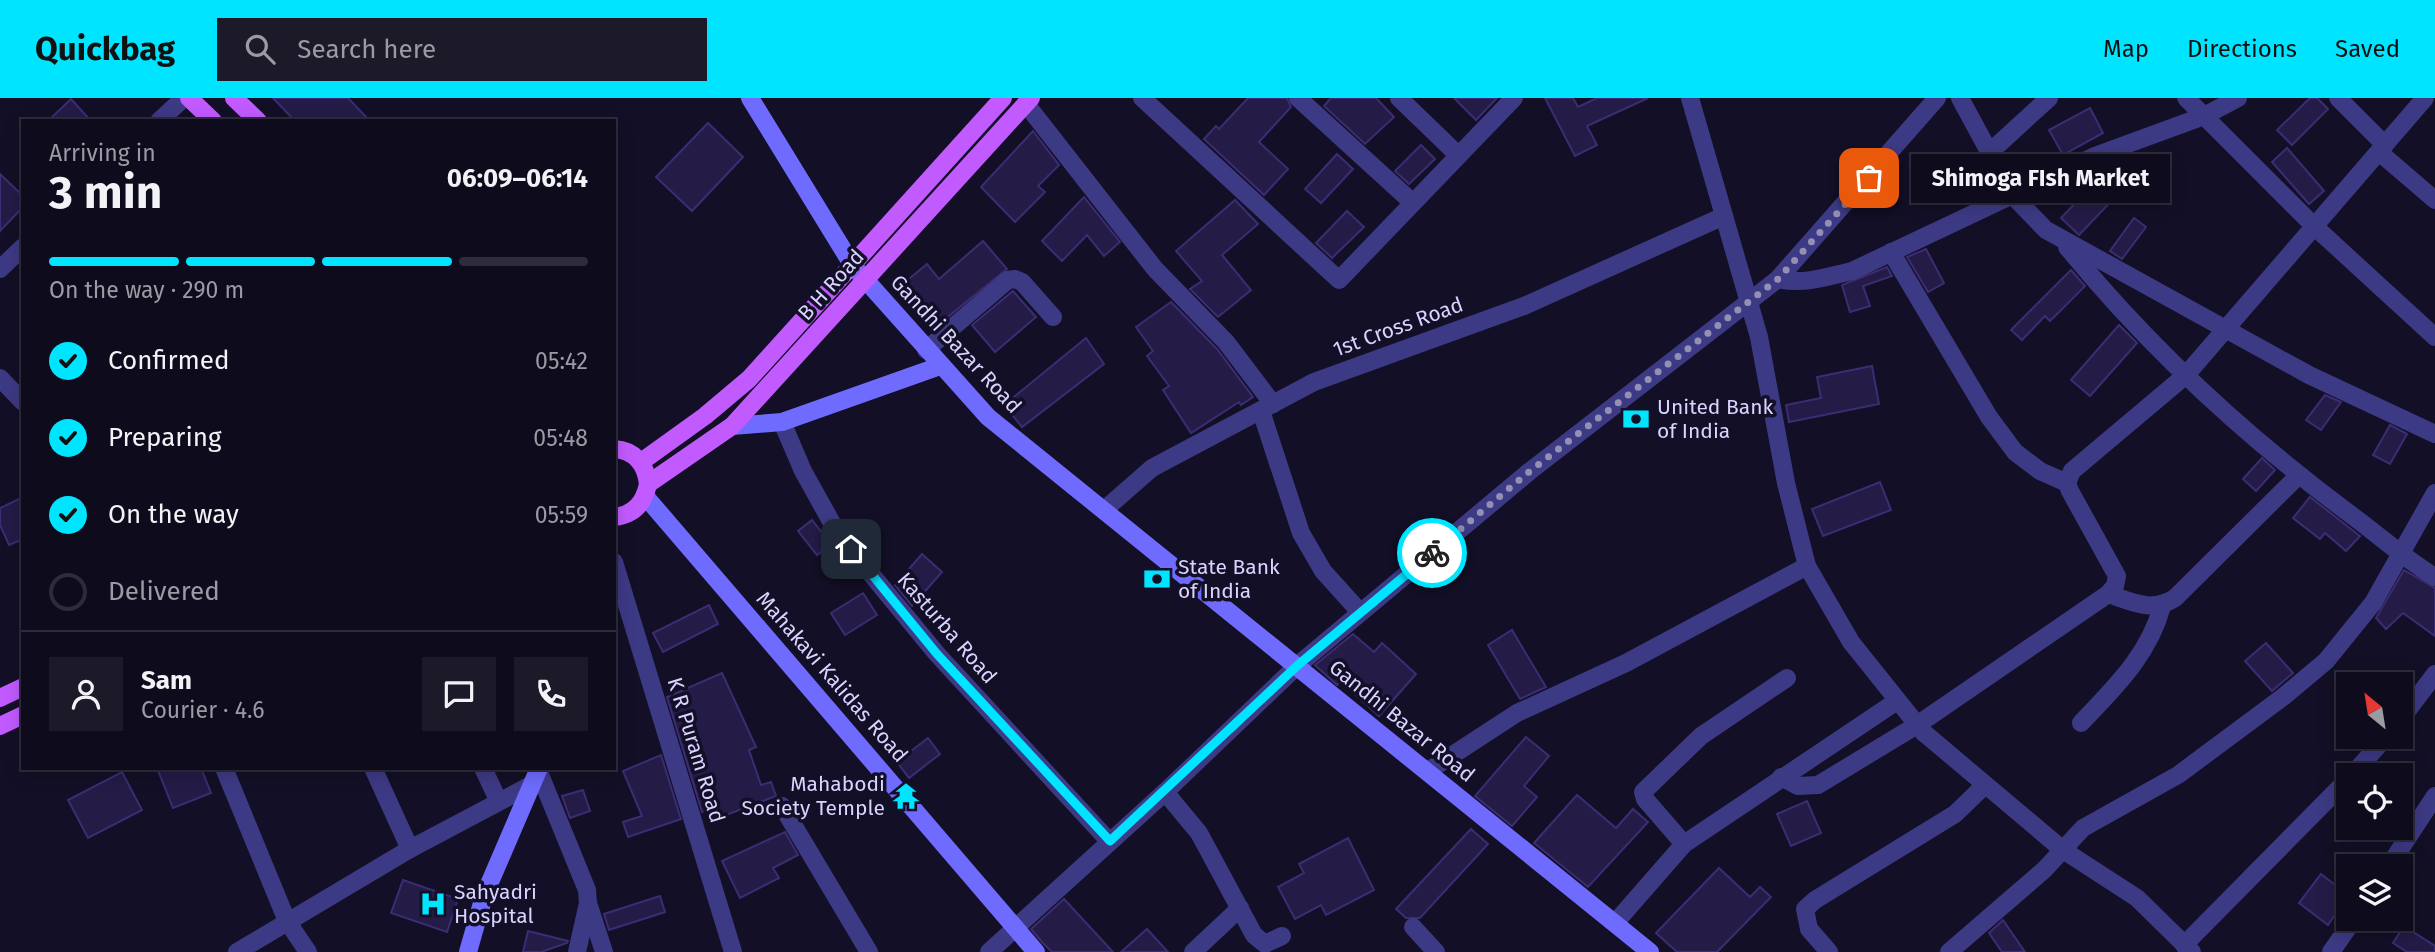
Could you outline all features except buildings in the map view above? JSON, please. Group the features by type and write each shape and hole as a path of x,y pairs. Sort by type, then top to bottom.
{"main road":[{"path":"189,98 211,119"},
{"path":"234,98 256,119"},
{"name":"Gandhi Bazar Road","path":"750,98 853,266 988,417 1650,952"},
{"path":"641,462 705,416 749,379 1003,98"},
{"name":"B H Road","path":"616,516 629,513 647,490 732,426 1028,101"},
{"path":"732,426 782,422 940,366"},
{"path":"616,450 632,454 641,462 647,490"},
{"name":"Mahakavi Kalidas Road","path":"647,490 1036,952"},
{"path":"0,698 21,688"},
{"path":"0,726 21,716"},
{"path":"468,952 484,896 536,774"}],"street":[{"path":"161,119 184,98"},
{"path":"1142,98 1339,280 1514,98"},
{"path":"1298,98 1412,202"},
{"path":"1399,98 1458,155"},
{"path":"1690,98 1750,303 1786,483 1807,566 1851,642 1917,725 2063,850 2137,898 2188,948 2336,792"},
{"path":"989,952 1165,792 1298,665 1360,612 1530,471 1778,279 1937,98"},
{"path":"1959,98 2013,196 2046,230 2225,331 2309,375 2435,434"},
{"path":"1989,153 2049,98"},
{"path":"2186,98 2315,227 2435,337"},
{"path":"1778,279 1794,283 1813,281 1852,271 2095,156 2204,116 2238,98"},
{"path":"2338,98 2382,149 2435,200"},
{"path":"2067,482 2072,471 2186,375 2425,98"},
{"path":"1028,101 1155,269 1226,342 1267,408 1301,533 1323,571 1360,612"},
{"name":"1st Cross Road","path":"1104,510 1152,468 1314,382 1524,306 1724,216"},
{"path":"2061,239 2102,290 2186,375 2298,476 2435,577"},
{"path":"0,269 21,249"},
{"path":"1781,777 1798,786 1818,785 1917,725 2108,594 2115,586 2117,576 2067,482 2040,471 2015,452 1989,418 1891,252"},
{"path":"926,350 1008,281 1015,279 1022,282 1053,317"},
{"path":"0,378 21,400"},
{"name":"Kasturba Road","path":"782,422 803,471 838,534 937,654 1110,841"},
{"path":"2108,594 2149,607 2162,606 2175,598 2298,476"},
{"path":"1949,952 2044,870 2083,828 2178,775 2283,697 2326,661 2373,603 2435,493"},
{"path":"1428,771 1517,713 1626,663 1807,566"},
{"name":"K R Puram Road","path":"616,569 733,952"},
{"path":"2081,723 2144,651 2156,628 2162,606"},
{"path":"2413,703 2435,674"},
{"path":"1684,844 1645,799 1643,792 1701,736 1787,678"},
{"path":"1615,923 1684,844 1898,701"},
{"path":"2363,763 2375,749"},
{"path":"225,770 287,920 308,952"},
{"path":"374,770 410,849"},
{"path":"484,770 498,800"},
{"path":"237,952 287,920 498,800 536,774 587,890 588,903 604,952"},
{"path":"1829,952 1809,929 1805,909 1955,814 1985,785"},
{"path":"1165,792 1199,833 1260,942 1265,944 1282,936"},
{"path":"2397,854 2435,796"},
{"path":"782,806 869,952"},
{"path":"577,952 588,903"},
{"path":"1193,952 1240,908"},
{"path":"1413,927 1436,952"},
{"path":"2331,952 2346,931"}],"way so far":[{"path":"1432,553 1530,471 1778,279 1869,178"}],"place":[{"name":"Shimoga FIsh Market","path":"1869,178"},
{"name":"United Bank of India","path":"1636,419"},
{"name":"State Bank of India","path":"1157,579"},
{"name":"Mahabodi Society Temple","path":"906,796"},
{"name":"Sahyadri Hospital","path":"433,904"}],"route":[{"path":"851,549 937,654 1110,841 1298,665 1432,553"}]}
